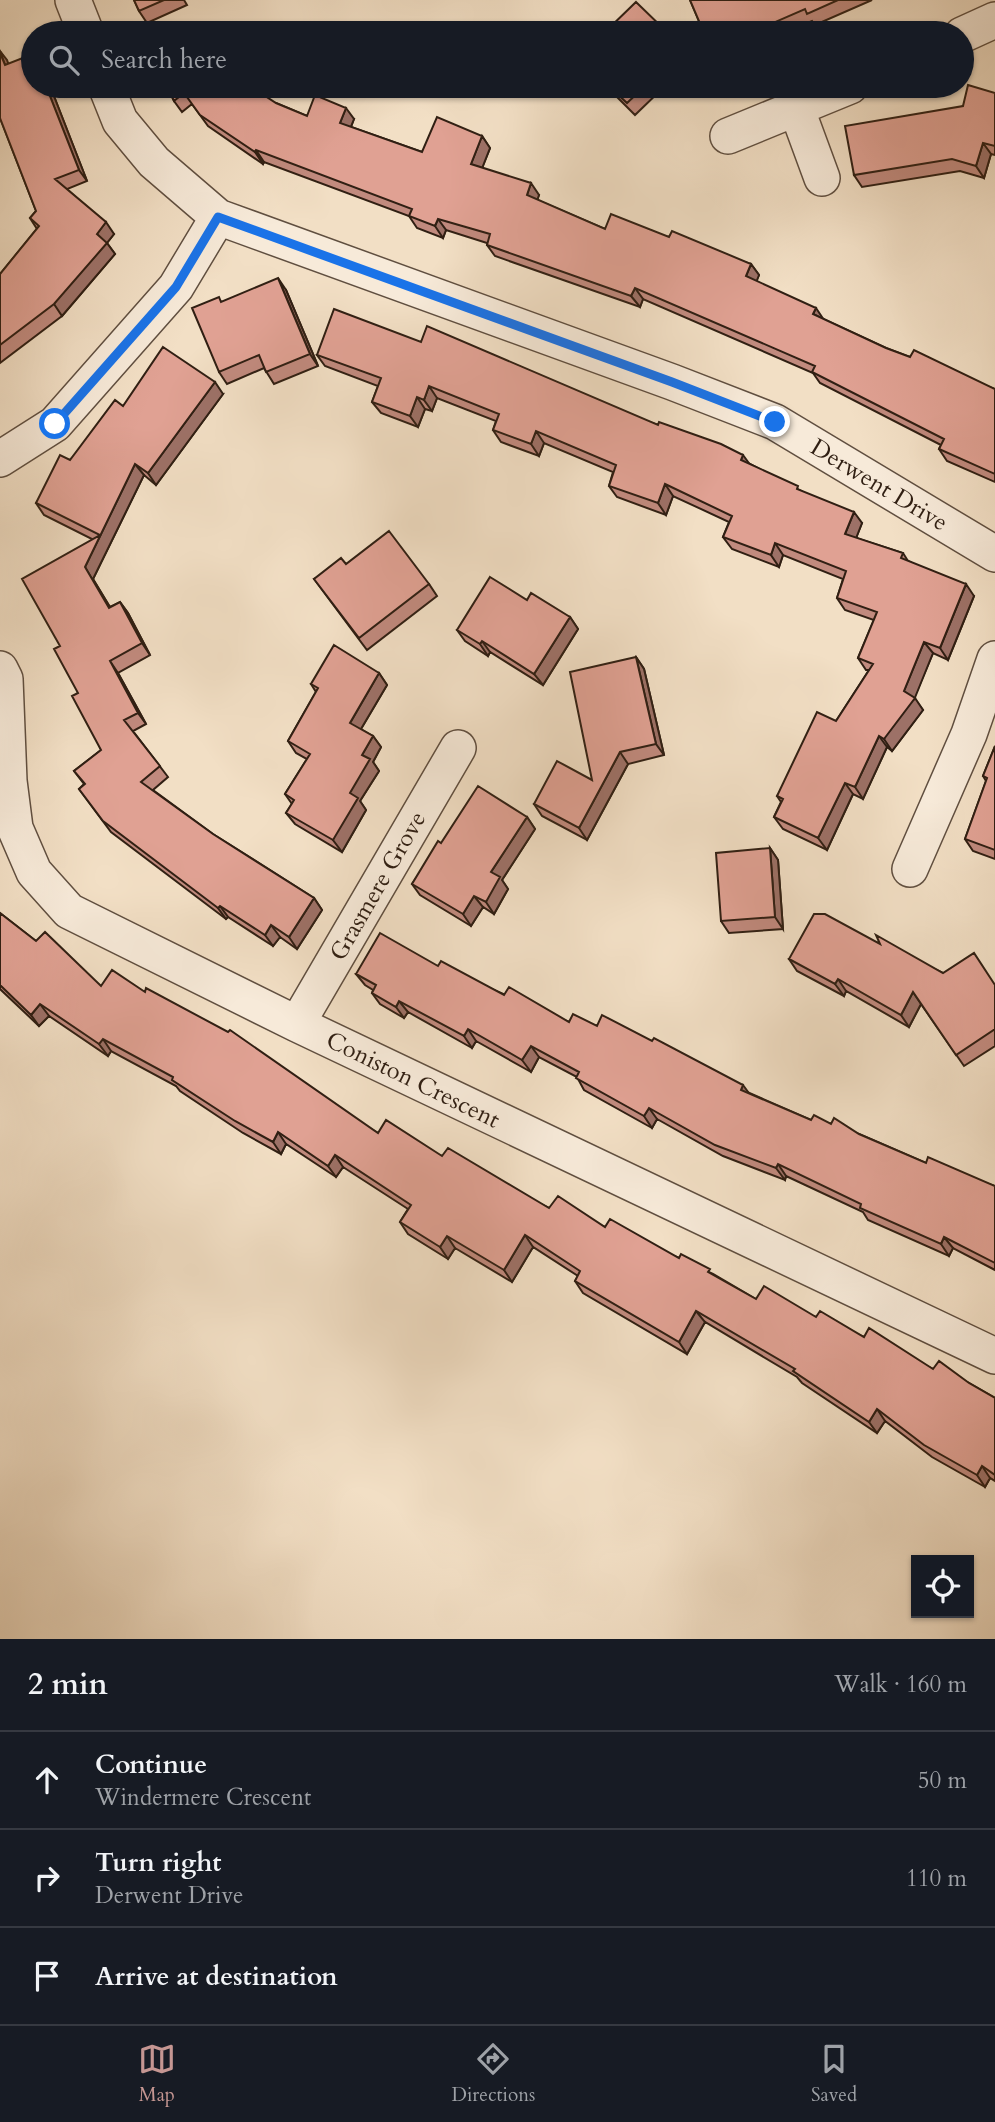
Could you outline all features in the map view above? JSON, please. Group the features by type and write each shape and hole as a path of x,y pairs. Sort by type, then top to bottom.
{"street":[{"path":"73,0 81,21"},
{"path":"974,30 995,20"},
{"name":"Derwent Drive","path":"111,98 120,121 154,162 218,217 775,422 995,554"},
{"path":"728,136 824,98"},
{"path":"797,110 822,178"},
{"path":"0,459 55,424 176,287 218,217"},
{"path":"910,869 969,734 995,659"},
{"name":"Coniston Crescent","path":"0,669 5,679 9,781 15,828 34,872 69,911 297,1024 995,1356"},
{"name":"Grasmere Grove","path":"297,1024 458,748"}],"building":[{"path":"134,0 164,0 139,11"},
{"path":"690,0 838,0 807,14 805,9 778,21 699,21"},
{"path":"636,2 656,21 616,21"},
{"path":"0,53 5,65 21,59 21,98 51,98 79,170 55,179 106,222 97,234 107,243 54,304 0,345 0,274 39,226 30,218 36,211 0,118"},
{"path":"974,87 995,93 995,146 983,143 976,166 952,159 854,175 845,126 963,106 965,98 974,98"},
{"path":"188,98 268,98 307,116 314,98 322,98 346,108 340,123 422,152 437,117 482,136 471,164 531,183 527,195 605,229 611,214 669,237 672,231 751,264 746,276 816,308 813,314 910,357 914,350 995,389 995,474 939,449 944,439 812,372 815,366 635,288 631,296 487,245 490,234 438,219 435,226 409,216 412,209 256,150 255,152 200,115"},
{"path":"278,278 310,354 266,372 259,355 219,372 192,308 219,297 221,302"},
{"path":"334,309 421,342 427,326 658,425 659,422 721,444 743,455 741,460 798,486 797,489 854,512 845,534 903,553 901,558 966,584 940,648 924,642 904,691 915,698 884,739 879,736 855,787 845,783 818,838 774,817 783,799 777,796 817,712 836,721 873,664 858,658 877,612 837,598 846,571 775,543 771,555 723,537 732,516 665,484 658,503 609,486 616,465 536,431 531,444 493,430 499,414 429,386 424,400 417,397 410,416 372,402 381,378 317,355"},
{"path":"163,347 215,382 148,473 135,464 85,567 109,608 120,602 142,643 110,661 138,713 124,720 160,766 141,782 213,834 314,898 289,937 271,925 265,935 220,906 218,908 103,821 79,789 85,784 74,771 101,750 72,696 78,693 54,649 60,646 22,579 100,535 36,503 60,455 70,460 115,400 123,406"},
{"path":"389,531 429,584 359,638 314,579 341,558 346,564"},
{"path":"490,577 527,600 531,593 570,617 534,674 482,641 480,644 457,630"},
{"path":"334,645 379,673 350,723 373,736 362,755 370,759 350,793 358,798 333,840 286,813 294,800 285,794 310,754 288,741 318,688 311,684"},
{"path":"636,657 656,744 620,752 579,828 534,804 557,761 592,780 570,672"},
{"path":"995,746 995,850 965,839 987,778 983,776"},
{"path":"478,786 527,817 491,872 500,877 486,902 474,896 463,914 412,884 438,841 441,843"},
{"path":"770,848 775,917 721,921 716,853"},
{"path":"0,913 36,941 45,932 101,986 112,970 145,992 146,988 228,1032 230,1030 378,1133 386,1120 442,1156 448,1148 549,1208 558,1196 605,1227 610,1219 679,1258 681,1254 710,1269 708,1272 756,1299 764,1286 816,1317 820,1311 864,1337 869,1328 933,1369 939,1361 995,1398 995,1475 982,1466 977,1475 924,1445 877,1409 869,1422 793,1371 795,1369 696,1311 679,1342 575,1281 580,1271 525,1235 504,1270 447,1236 440,1247 400,1222 411,1205 335,1155 328,1166 278,1132 273,1142 235,1121 172,1080 173,1077 103,1039 99,1044 40,1004 31,1015 0,985"},
{"path":"814,914 825,914 880,944 876,935 943,973 974,953 995,985 995,1029 956,1055 913,992 901,1015 838,979 835,984 789,959"},
{"path":"380,933 438,966 441,961 504,995 509,987 569,1022 573,1014 597,1026 602,1015 652,1041 654,1038 743,1085 741,1090 811,1120 814,1115 831,1124 834,1118 859,1134 926,1163 928,1157 995,1186 995,1263 944,1237 941,1244 860,1208 861,1204 778,1164 776,1168 715,1145 649,1108 644,1116 576,1078 579,1072 531,1046 522,1060 468,1029 464,1036 399,1001 396,1007 372,993 376,985 356,974"}],"route":[{"path":"55,424 176,287 218,217 775,422"}]}
